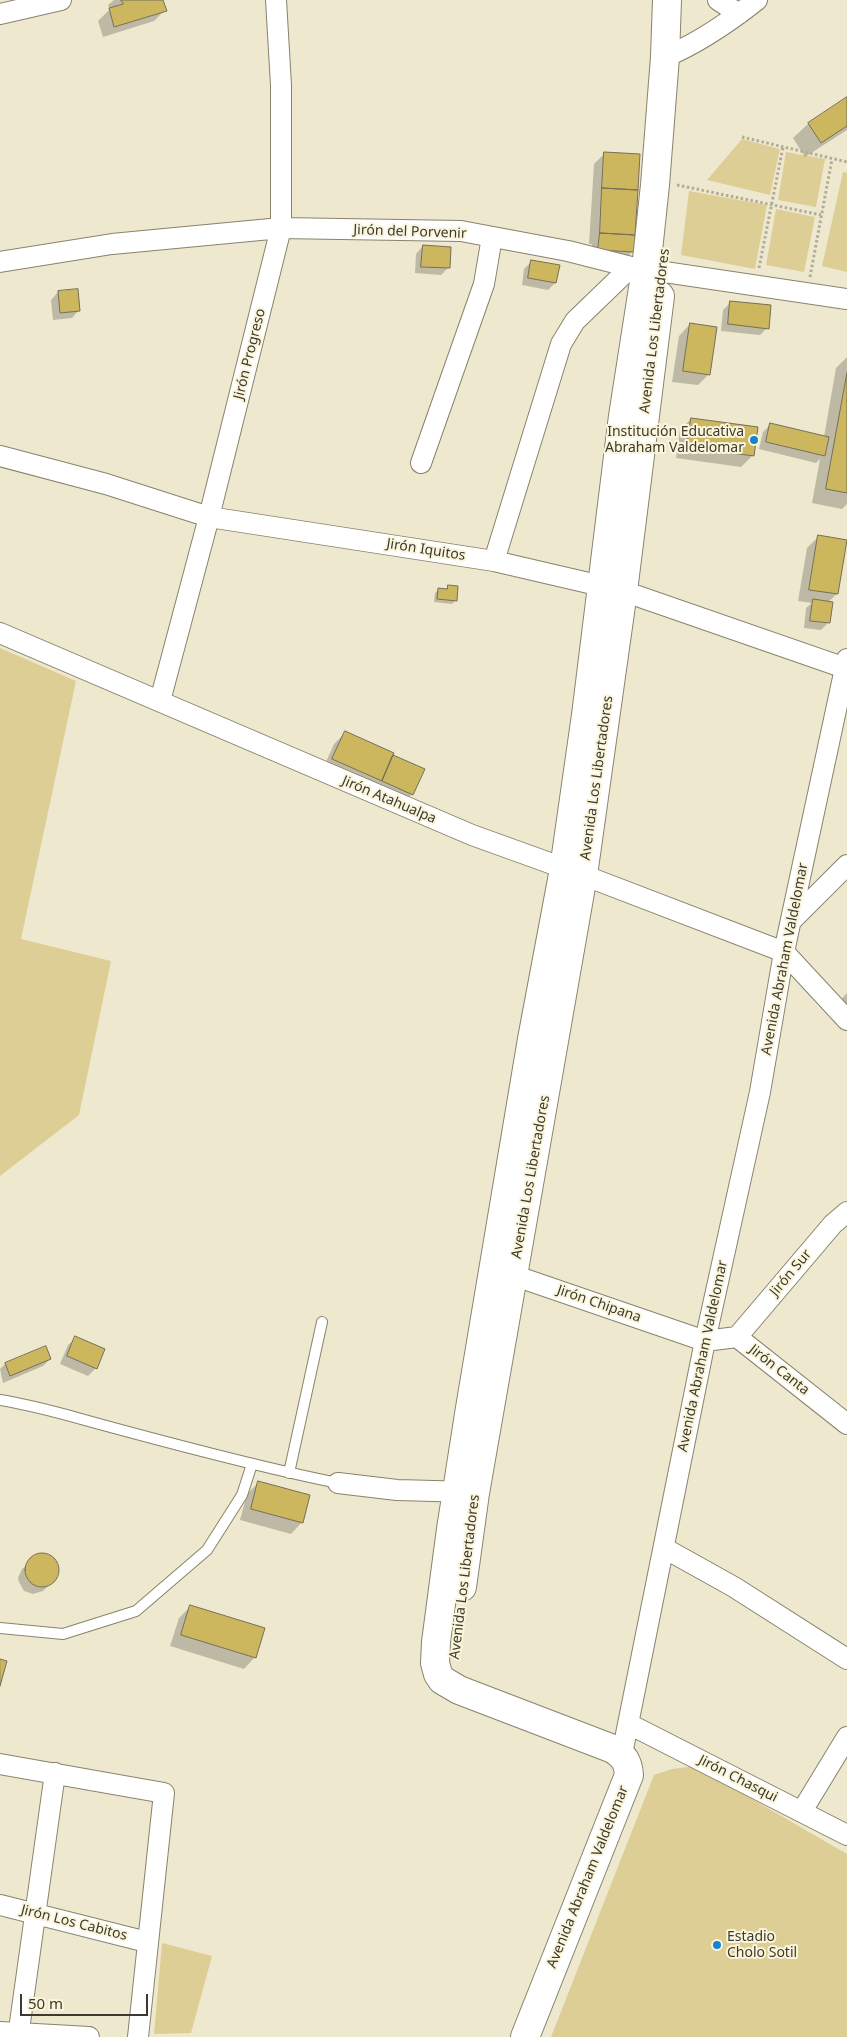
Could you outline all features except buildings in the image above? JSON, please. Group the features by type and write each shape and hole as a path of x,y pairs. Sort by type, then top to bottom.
{"street":[{"path":"0,14 61,0"},
{"name":"Jirón Progreso","path":"160,701 209,517 281,228 281,85 276,0"},
{"name":"Avenida Los Libertadores","path":"646,269 672,184 680,118 667,0"},
{"name":"Avenida Los Libertadores","path":"622,1754 459,1690 453,1672 466,1492 520,1172 574,872 612,589 655,185 683,0"},
{"path":"718,0 738,14"},
{"path":"674,53 738,14 757,0"},
{"name":"Jirón del Porvenir","path":"0,262 112,244 281,228 461,232 568,251 646,269 847,299"},
{"path":"420,463 484,284 492,237"},
{"path":"494,561 561,344 575,321 646,269"},
{"name":"Jirón Iquitos","path":"0,456 106,484 209,517 494,561 612,589 846,663"},
{"name":"Jirón Atahualpa","path":"0,633 472,835 784,952"},
{"name":"Avenida Abraham Valdelomar","path":"525,2037 629,1774 628,1763 622,1754 705,1341 760,1092 784,952 846,663"},
{"path":"792,920 847,865"},
{"path":"784,952 847,1020"},
{"name":"Jirón Sur","path":"737,1336 833,1224 847,1212"},
{"name":"Jirón Chipana","path":"503,1271 705,1341"},
{"name":"Jirón Canta","path":"705,1341 737,1336 847,1424"},
{"path":"338,1484 397,1490 466,1492"},
{"path":"664,1548 734,1588 847,1659"},
{"name":"Jirón Chasqui","path":"628,1724 802,1811 847,1836"},
{"path":"802,1811 847,1737"},
{"path":"0,1764 55,1772 164,1793 138,2037"},
{"path":"55,1772 35,1914 12,2034 89,2037"},
{"name":"Jirón Los Cabitos","path":"0,1905 147,1942"}],"lane":[{"path":"289,1473 322,1322"},
{"path":"0,1400 29,1404 111,1428 338,1484"},
{"path":"0,1628 63,1634 136,1611 207,1550 242,1495 252,1464"}],"path":[{"path":"742,136 847,162"},
{"path":"756,286 783,147"},
{"path":"807,293 832,159"},
{"path":"672,184 821,215"}],"shaded area":[{"path":"742,139 780,149 770,195 707,180"},
{"path":"786,152 825,159 816,207 778,200"},
{"path":"843,172 847,173 847,272 822,266"},
{"path":"689,191 767,205 755,269 681,255"},
{"path":"776,209 815,217 804,272 766,265"},
{"path":"0,648 76,681 21,939 111,961 79,1115 0,1176"},
{"name":"Estadio Cholo Sotil","path":"695,1766 847,1854 847,2037 551,2037 654,1775 672,1769"},
{"path":"162,1943 212,1956 191,2033 154,2034"}],"place":[{"name":"Institución Educativa Abraham Valdelomar","path":"754,440"},
{"name":"Estadio Cholo Sotil","path":"717,1945"}]}
